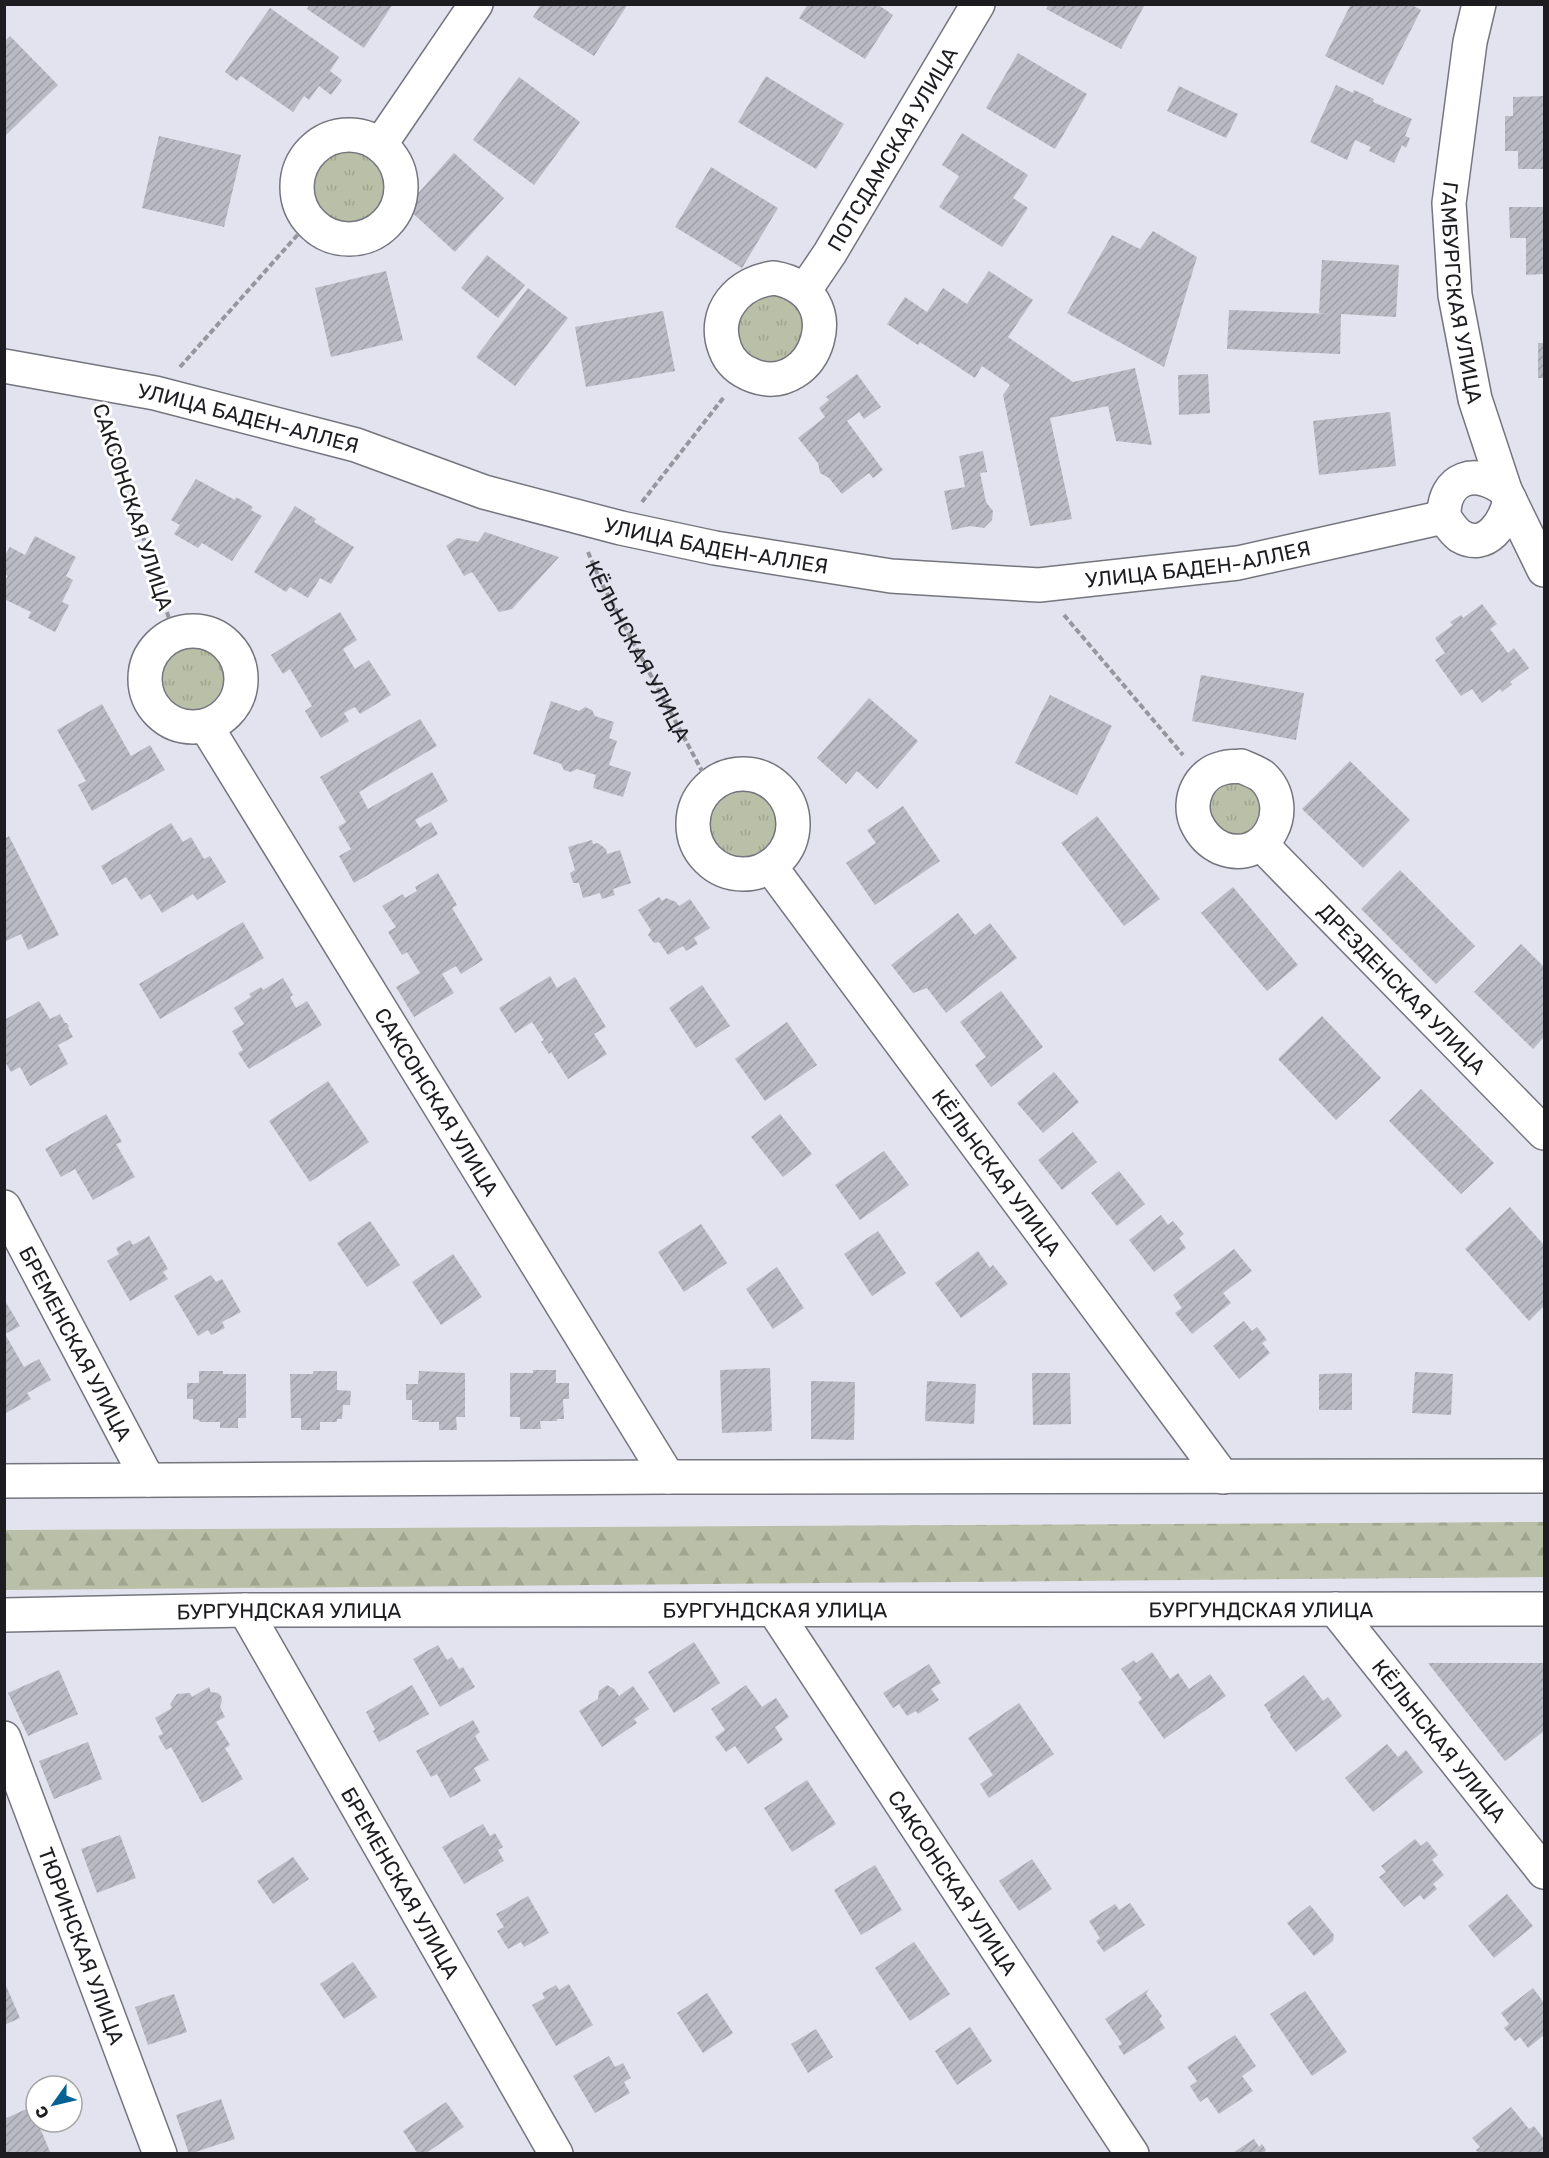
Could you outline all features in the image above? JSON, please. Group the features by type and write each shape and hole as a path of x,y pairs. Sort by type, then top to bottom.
{"street":[{"path":"380,145 476,4"},
{"name":"ПОТСДАМСКАЯ УЛИЦА","path":"805,290 830,253 978,4"},
{"name":"ГАМБУРГСКАЯ УЛИЦА","path":"1479,4 1470,42 1449,203 1455,295 1475,399 1507,495 1545,570"},
{"path":"336,136 369,138 380,145 395,162 401,185 400,198 391,218 372,233 350,239 328,235 309,222 301,210 298,197 299,175 308,155 325,141 336,136"},
{"path":"774,278 789,281 805,290 816,306 820,323 819,337 808,360 797,371 785,377 758,378 743,372 731,360 722,336 723,320 735,296 759,280 774,278"},
{"name":"УЛИЦА БАДЕН-АЛЛЕЯ","path":"4,366 155,393 356,445 484,492 621,528 715,548 891,576 1039,585 1238,563 1444,518"},
{"path":"1473,477 1495,482 1507,495 1506,514 1500,526 1480,539 1461,536 1444,518 1446,496 1452,487 1463,480 1473,477"},
{"name":"САКСОНСКАЯ УЛИЦА","path":"189,630 205,632 220,638 232,649 239,663 242,678 239,694 232,708 220,719 206,726 191,728 164,718 154,707 147,694 146,666 152,653 174,634 189,630"},
{"name":"САКСОНСКАЯ УЛИЦА","path":"206,726 668,1477"},
{"path":"1241,766 1261,776 1274,792 1276,820 1272,830 1261,844 1248,850 1233,852 1214,844 1205,836 1195,819 1193,808 1198,786 1203,779 1214,771 1241,766"},
{"path":"737,774 752,774 766,779 778,788 792,814 793,829 782,856 770,866 746,875 721,869 701,852 694,839 692,824 694,810 700,797 710,786 722,778 737,774"},
{"name":"ДРЕЗДЕНСКАЯ УЛИЦА","path":"1261,844 1545,1133"},
{"name":"КЁЛЬНСКАЯ УЛИЦА","path":"770,866 1223,1477"},
{"name":"БРЕМЕНСКАЯ УЛИЦА","path":"4,1207 148,1480"},
{"path":"4,1481 668,1477 1545,1476"},
{"name":"КЁЛЬНСКАЯ УЛИЦА","path":"1335,1609 1545,1872"},
{"name":"БУРГУНДСКАЯ УЛИЦА","path":"4,1615 245,1610 1545,1609"},
{"name":"БРЕМЕНСКАЯ УЛИЦА","path":"245,1610 556,2154"},
{"name":"САКСОНСКАЯ УЛИЦА","path":"774,1610 1132,2154"},
{"name":"ТЮРИНСКАЯ УЛИЦА","path":"4,1738 160,2154"}],"path":[{"path":"155,393 309,222"},
{"path":"621,528 743,372"},
{"name":"САКСОНСКАЯ УЛИЦА","path":"92,381 174,634"},
{"name":"КЁЛЬНСКАЯ УЛИЦА","path":"571,515 601,582 710,786"},
{"path":"1039,585 1203,779"}],"green space":[{"path":"349,152 369,158 379,168 385,188 379,208 369,218 349,224 329,218 319,208 313,188 319,168 329,158"},
{"path":"777,294 798,305 808,327 793,359 760,364 742,350 737,340 738,318 753,299"},
{"path":"192,641 212,647 222,657 228,677 222,697 212,707 192,713 172,707 162,697 156,677 162,657 172,647"},
{"path":"1231,783 1241,783 1255,790 1262,809 1255,828 1241,835 1231,835 1221,831 1214,824 1210,814 1210,804 1214,794 1221,787"},
{"path":"742,787 762,793 772,803 778,823 772,843 762,853 742,859 722,853 712,843 706,823 712,803 722,793"},
{"path":"1544,1522 1544,1577 4,1590 5,1530"}],"building":[{"path":"310,4 393,4 364,48 307,9"},
{"path":"541,4 628,4 594,56 533,17"},
{"path":"808,4 877,4 893,15 865,59 799,18"},
{"path":"1049,4 1145,4 1121,49 1046,9"},
{"path":"1351,4 1410,4 1421,10 1383,85 1325,56"},
{"path":"270,8 339,57 330,71 342,80 331,95 319,86 309,100 304,96 293,112 241,76 237,81 225,72"},
{"path":"10,36 58,85 6,135 4,133 4,42"},
{"path":"1018,53 1087,94 1055,149 986,108"},
{"path":"766,76 844,124 816,169 738,122"},
{"path":"519,77 580,122 534,185 473,140"},
{"path":"1336,85 1353,93 1354,90 1374,99 1373,102 1412,119 1405,136 1410,138 1406,148 1402,145 1394,163 1369,151 1371,147 1355,140 1347,160 1310,142"},
{"path":"1179,86 1238,114 1226,138 1167,111"},
{"path":"1544,96 1544,169 1518,169 1518,151 1505,151 1505,116 1513,116 1513,97"},
{"path":"962,133 1028,175 1013,198 1028,208 1002,247 939,207 959,176 942,165"},
{"path":"159,136 241,155 224,227 142,208"},
{"path":"454,153 504,198 455,252 406,207"},
{"path":"711,167 778,208 742,268 675,227"},
{"path":"1509,207 1544,207 1544,274 1526,275 1526,238 1510,238"},
{"path":"1153,231 1197,257 1164,367 1067,313 1112,235 1140,249"},
{"path":"487,255 525,285 498,318 461,288"},
{"path":"1322,260 1399,265 1396,317 1341,314 1340,354 1227,349 1229,310 1330,314 1319,313"},
{"path":"386,271 403,340 331,357 315,288"},
{"path":"989,271 1033,300 1008,337 1073,382 1135,368 1152,445 1116,441 1108,406 1050,418 1072,519 1030,526 1003,395 1010,385 982,366 975,378 920,342 918,345 887,324 905,297 927,312 943,288 967,304"},
{"path":"528,288 568,318 515,386 476,357"},
{"path":"663,311 675,371 586,387 575,327"},
{"path":"1538,343 1544,343 1544,378 1538,378"},
{"path":"857,374 881,407 864,419 859,412 847,421 883,470 873,478 869,473 842,494 829,478 820,473 818,463 798,438 825,417 819,408 829,400 826,397"},
{"path":"1208,374 1210,413 1179,415 1178,375"},
{"path":"1390,412 1396,466 1319,475 1313,421"},
{"path":"983,451 987,472 980,473 986,502 993,511 992,520 984,528 970,526 952,530 944,491 965,487 959,456"},
{"path":"196,479 235,500 236,497 253,507 251,510 262,516 232,561 202,543 198,548 174,534 180,525 171,520"},
{"path":"295,506 316,519 314,522 354,547 331,584 320,578 308,598 290,587 286,592 254,572"},
{"path":"485,532 559,557 512,609 499,612 472,572 464,576 446,546 457,538 478,542"},
{"path":"35,536 76,557 66,576 73,580 62,602 69,605 55,632 28,618 31,612 4,599 4,582 8,576 4,574 4,557 10,547 25,555"},
{"path":"1482,604 1497,624 1490,629 1508,653 1514,648 1529,668 1510,682 1512,684 1502,692 1500,689 1482,703 1472,689 1461,696 1435,660 1445,653 1435,638 1453,625 1450,622 1461,615 1463,618"},
{"path":"340,612 357,640 343,649 355,669 369,660 391,695 360,714 355,707 344,713 349,721 321,738 305,711 312,706 290,669 283,674 271,655"},
{"path":"1201,675 1304,693 1296,740 1192,721"},
{"path":"1050,695 1112,726 1077,795 1015,763"},
{"path":"869,698 918,741 877,789 857,771 846,784 817,758"},
{"path":"551,701 579,711 585,707 592,710 595,716 614,722 609,738 617,741 609,765 631,772 623,797 593,788 596,775 577,769 571,772 564,770 561,764 533,754"},
{"path":"102,704 131,756 150,745 165,770 92,811 78,785 86,781 57,730"},
{"path":"420,719 437,746 359,792 368,809 432,772 448,801 415,820 420,828 431,822 438,834 354,883 339,856 351,849 338,827 346,822 320,777"},
{"path":"1350,761 1410,820 1363,868 1302,809"},
{"path":"903,806 940,861 875,905 846,863 876,843 867,830"},
{"path":"1097,816 1160,899 1124,926 1061,843"},
{"path":"171,823 183,842 191,837 204,859 210,856 226,882 197,900 193,894 162,913 150,894 141,900 126,877 112,885 101,866"},
{"path":"9,836 59,935 28,950 21,934 4,942 4,839"},
{"path":"592,840 593,844 598,843 606,849 607,854 620,850 631,883 613,889 615,895 602,899 600,893 583,898 579,883 573,883 570,873 575,870 568,847"},
{"path":"1400,870 1475,946 1436,984 1361,909"},
{"path":"438,873 457,905 452,908 483,960 461,974 456,966 442,974 454,993 414,1017 396,987 420,973 407,952 402,955 388,932 396,927 382,906 403,894 405,898 417,891 415,887"},
{"path":"1233,887 1298,965 1267,991 1201,913"},
{"path":"659,897 662,901 666,898 676,902 679,906 690,899 710,928 694,938 698,944 686,951 683,946 668,955 659,942 654,943 648,935 651,930 638,910"},
{"path":"958,913 975,935 990,923 1017,958 946,1013 927,988 913,993 891,965"},
{"path":"243,922 264,958 160,1019 139,984"},
{"path":"1521,944 1544,967 1544,1037 1533,1049 1474,992"},
{"path":"550,976 557,988 575,977 606,1027 594,1034 607,1054 568,1079 551,1052 549,1054 541,1042 544,1040 532,1022 515,1033 499,1008"},
{"path":"283,978 293,995 290,997 296,1008 307,1001 322,1025 249,1069 238,1053 243,1050 232,1031 244,1024 234,1008 251,997 249,994 261,987 263,990"},
{"path":"702,985 730,1026 696,1048 669,1008"},
{"path":"1001,991 1043,1047 991,1087 975,1065 986,1057 960,1022"},
{"path":"39,1001 50,1019 60,1014 73,1037 58,1045 68,1064 30,1086 20,1067 11,1072 4,1060 4,1016 6,1019"},
{"path":"1322,1016 1381,1078 1336,1120 1278,1059"},
{"path":"787,1022 817,1065 765,1101 735,1059"},
{"path":"1054,1072 1079,1102 1043,1133 1017,1103"},
{"path":"328,1081 369,1142 310,1182 269,1121"},
{"path":"1421,1089 1494,1163 1461,1194 1389,1121"},
{"path":"106,1114 122,1142 116,1144 135,1177 93,1200 75,1169 61,1177 45,1149"},
{"path":"780,1114 812,1154 783,1177 751,1137"},
{"path":"1073,1132 1097,1162 1062,1190 1038,1160"},
{"path":"884,1151 909,1185 860,1220 835,1185"},
{"path":"1119,1171 1145,1204 1117,1226 1091,1193"},
{"path":"1510,1207 1544,1245 1544,1306 1529,1321 1465,1249"},
{"path":"1161,1215 1168,1225 1173,1221 1184,1234 1179,1238 1186,1248 1154,1272 1129,1240"},
{"path":"370,1221 400,1265 367,1287 337,1243"},
{"path":"701,1224 727,1263 684,1292 658,1252"},
{"path":"878,1231 906,1273 872,1296 844,1254"},
{"path":"149,1236 168,1269 163,1272 168,1279 130,1301 107,1261 119,1254 116,1248 130,1240 133,1245"},
{"path":"1234,1249 1252,1271 1223,1293 1231,1303 1192,1334 1175,1313 1182,1308 1173,1295"},
{"path":"978,1251 990,1268 993,1265 1008,1284 961,1318 935,1283"},
{"path":"453,1254 482,1297 441,1325 412,1282"},
{"path":"777,1267 804,1308 773,1329 746,1289"},
{"path":"211,1275 216,1282 222,1279 241,1312 222,1322 225,1328 211,1335 208,1330 198,1336 174,1296"},
{"path":"4,1299 20,1326 5,1334 24,1367 39,1359 51,1380 27,1393 31,1399 4,1414"},
{"path":"1244,1321 1252,1331 1257,1327 1267,1340 1262,1343 1270,1353 1239,1379 1213,1346"},
{"path":"770,1368 772,1431 722,1433 720,1370"},
{"path":"533,1370 556,1370 556,1383 569,1383 569,1399 563,1399 564,1419 540,1421 541,1429 520,1429 520,1417 510,1417 510,1373 533,1373"},
{"path":"199,1371 246,1374 246,1418 238,1418 238,1428 220,1428 220,1422 200,1422 193,1419 193,1399 187,1399 187,1383 199,1383"},
{"path":"313,1371 337,1371 337,1390 351,1391 350,1405 343,1405 342,1419 337,1419 337,1422 320,1422 320,1430 301,1430 301,1418 291,1418 290,1374 313,1374"},
{"path":"419,1371 465,1373 465,1417 456,1417 457,1430 439,1430 439,1422 412,1420 412,1400 406,1400 406,1384 418,1384"},
{"path":"1415,1372 1453,1374 1451,1415 1412,1413"},
{"path":"1032,1373 1070,1373 1071,1424 1033,1425"},
{"path":"1352,1373 1352,1410 1319,1410 1319,1374"},
{"path":"811,1381 855,1382 854,1440 811,1439"},
{"path":"927,1381 976,1384 974,1424 925,1421"},
{"path":"694,1642 720,1683 674,1713 648,1672"},
{"path":"438,1645 447,1660 452,1657 459,1669 463,1667 475,1687 440,1707 413,1659"},
{"path":"1152,1652 1170,1679 1178,1673 1189,1689 1210,1674 1226,1696 1164,1739 1138,1702 1142,1699 1121,1669 1134,1660 1136,1663"},
{"path":"1428,1663 1544,1663 1544,1731 1505,1761"},
{"path":"929,1664 941,1683 931,1689 939,1700 918,1714 916,1711 907,1716 899,1704 893,1708 883,1693"},
{"path":"59,1670 78,1714 28,1736 8,1693"},
{"path":"1304,1675 1323,1701 1328,1697 1342,1716 1296,1752 1264,1705"},
{"path":"412,1685 429,1714 379,1742 366,1712"},
{"path":"607,1685 619,1696 633,1686 649,1709 634,1719 637,1723 602,1747 579,1711 598,1699 599,1691"},
{"path":"746,1685 762,1707 776,1698 789,1717 775,1727 783,1740 748,1764 735,1746 726,1752 715,1737 725,1730 711,1709"},
{"path":"209,1687 211,1692 221,1696 220,1707 225,1717 216,1722 230,1745 225,1748 243,1779 202,1803 171,1747 166,1750 158,1736 163,1734 155,1718 172,1708 170,1704 177,1694 190,1693 192,1697"},
{"path":"1019,1703 1054,1754 989,1798 980,1784 993,1775 968,1738"},
{"path":"473,1720 480,1732 475,1736 489,1760 474,1768 481,1781 450,1798 437,1774 431,1777 416,1751"},
{"path":"88,1742 102,1779 54,1799 39,1761"},
{"path":"1387,1744 1398,1757 1406,1750 1423,1772 1373,1812 1345,1778"},
{"path":"807,1780 836,1824 792,1852 764,1808"},
{"path":"483,1824 490,1836 495,1833 503,1847 498,1850 504,1861 464,1884 442,1847"},
{"path":"120,1835 136,1878 97,1893 81,1849"},
{"path":"1415,1839 1421,1846 1427,1841 1438,1855 1432,1860 1444,1875 1433,1884 1437,1889 1424,1900 1420,1895 1404,1907 1379,1877 1386,1872 1381,1866"},
{"path":"293,1857 309,1879 273,1904 257,1881"},
{"path":"1032,1859 1052,1889 1019,1911 999,1881"},
{"path":"875,1865 902,1910 861,1935 834,1890"},
{"path":"1507,1894 1533,1926 1494,1958 1468,1926"},
{"path":"528,1896 549,1933 524,1947 521,1942 508,1949 497,1931 504,1927 496,1914"},
{"path":"1130,1903 1145,1925 1104,1952 1096,1941 1100,1938 1089,1921 1115,1904 1119,1910"},
{"path":"1310,1905 1334,1935 1333,1941 1314,1956 1287,1923"},
{"path":"914,1942 950,1994 910,2021 875,1968"},
{"path":"353,1962 377,1997 344,2019 320,1984"},
{"path":"4,1981 20,2018 4,2025"},
{"path":"569,1984 593,2025 556,2046 532,2005 545,1998 542,1993 556,1985 559,1990"},
{"path":"1533,1988 1544,2003 1544,2035 1528,2048 1520,2037 1515,2041 1504,2028 1509,2024 1501,2013"},
{"path":"1149,1989 1146,1994 1162,2016 1159,2019 1165,2028 1124,2055 1118,2046 1122,2044 1105,2019"},
{"path":"1305,1991 1347,2052 1312,2076 1270,2014"},
{"path":"707,1993 733,2033 703,2053 677,2013"},
{"path":"174,1994 187,2032 148,2045 135,2007"},
{"path":"970,2027 992,2061 957,2085 935,2051"},
{"path":"816,2029 833,2057 808,2073 791,2044"},
{"path":"1235,2035 1256,2066 1242,2076 1253,2091 1219,2114 1207,2097 1200,2102 1190,2086 1197,2081 1187,2067"},
{"path":"609,2056 615,2067 623,2063 631,2078 624,2082 630,2093 595,2113 573,2076"},
{"path":"221,2099 235,2139 189,2154 176,2115"},
{"path":"446,2102 464,2127 425,2154 418,2154 403,2131"},
{"path":"1511,2107 1529,2129 1534,2126 1544,2139 1544,2154 1479,2154 1476,2150 1480,2147 1472,2138"},
{"path":"24,2110 24,2134 42,2134 51,2154 4,2154 4,2119"},
{"path":"1254,2139 1259,2147 1262,2144 1266,2150 1263,2154 1231,2154"}]}
